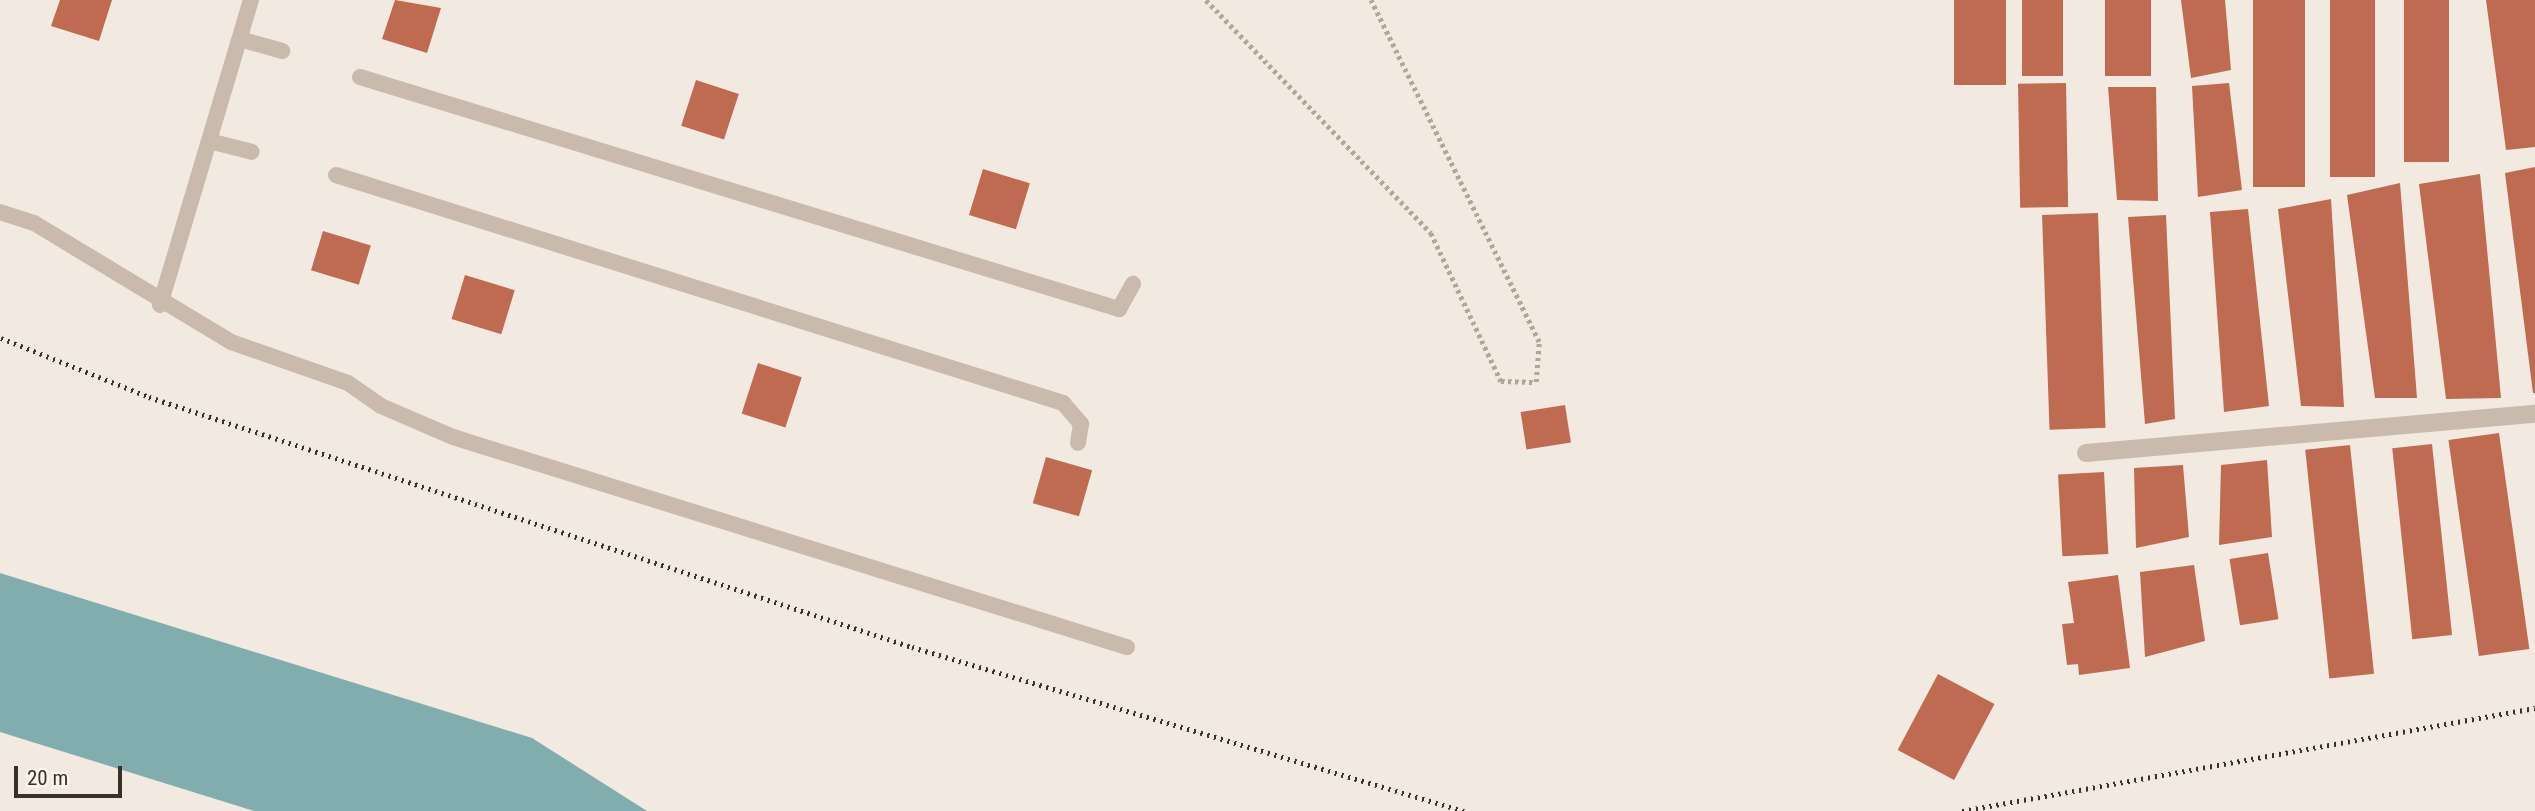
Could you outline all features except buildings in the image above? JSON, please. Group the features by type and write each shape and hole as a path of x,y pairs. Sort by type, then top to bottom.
{"street":[{"path":"2086,453 2535,414"}],"lane":[{"path":"160,305 251,0"},
{"path":"240,39 282,51"},
{"path":"360,77 1119,309 1133,284"},
{"path":"209,141 252,152"},
{"path":"336,175 1063,403 1081,424 1078,443"},
{"path":"0,212 34,223 160,305 232,342 348,383 381,406 453,437 1127,647"}],"path":[{"path":"1206,0 1431,233 1501,381 1535,382 1539,342 1371,0"}],"water":[{"path":"0,573 532,738 647,811 254,811 0,732"}],"railway":[{"path":"1,338 149,397 912,647 1464,811"},
{"path":"1962,811 2535,708"}]}
